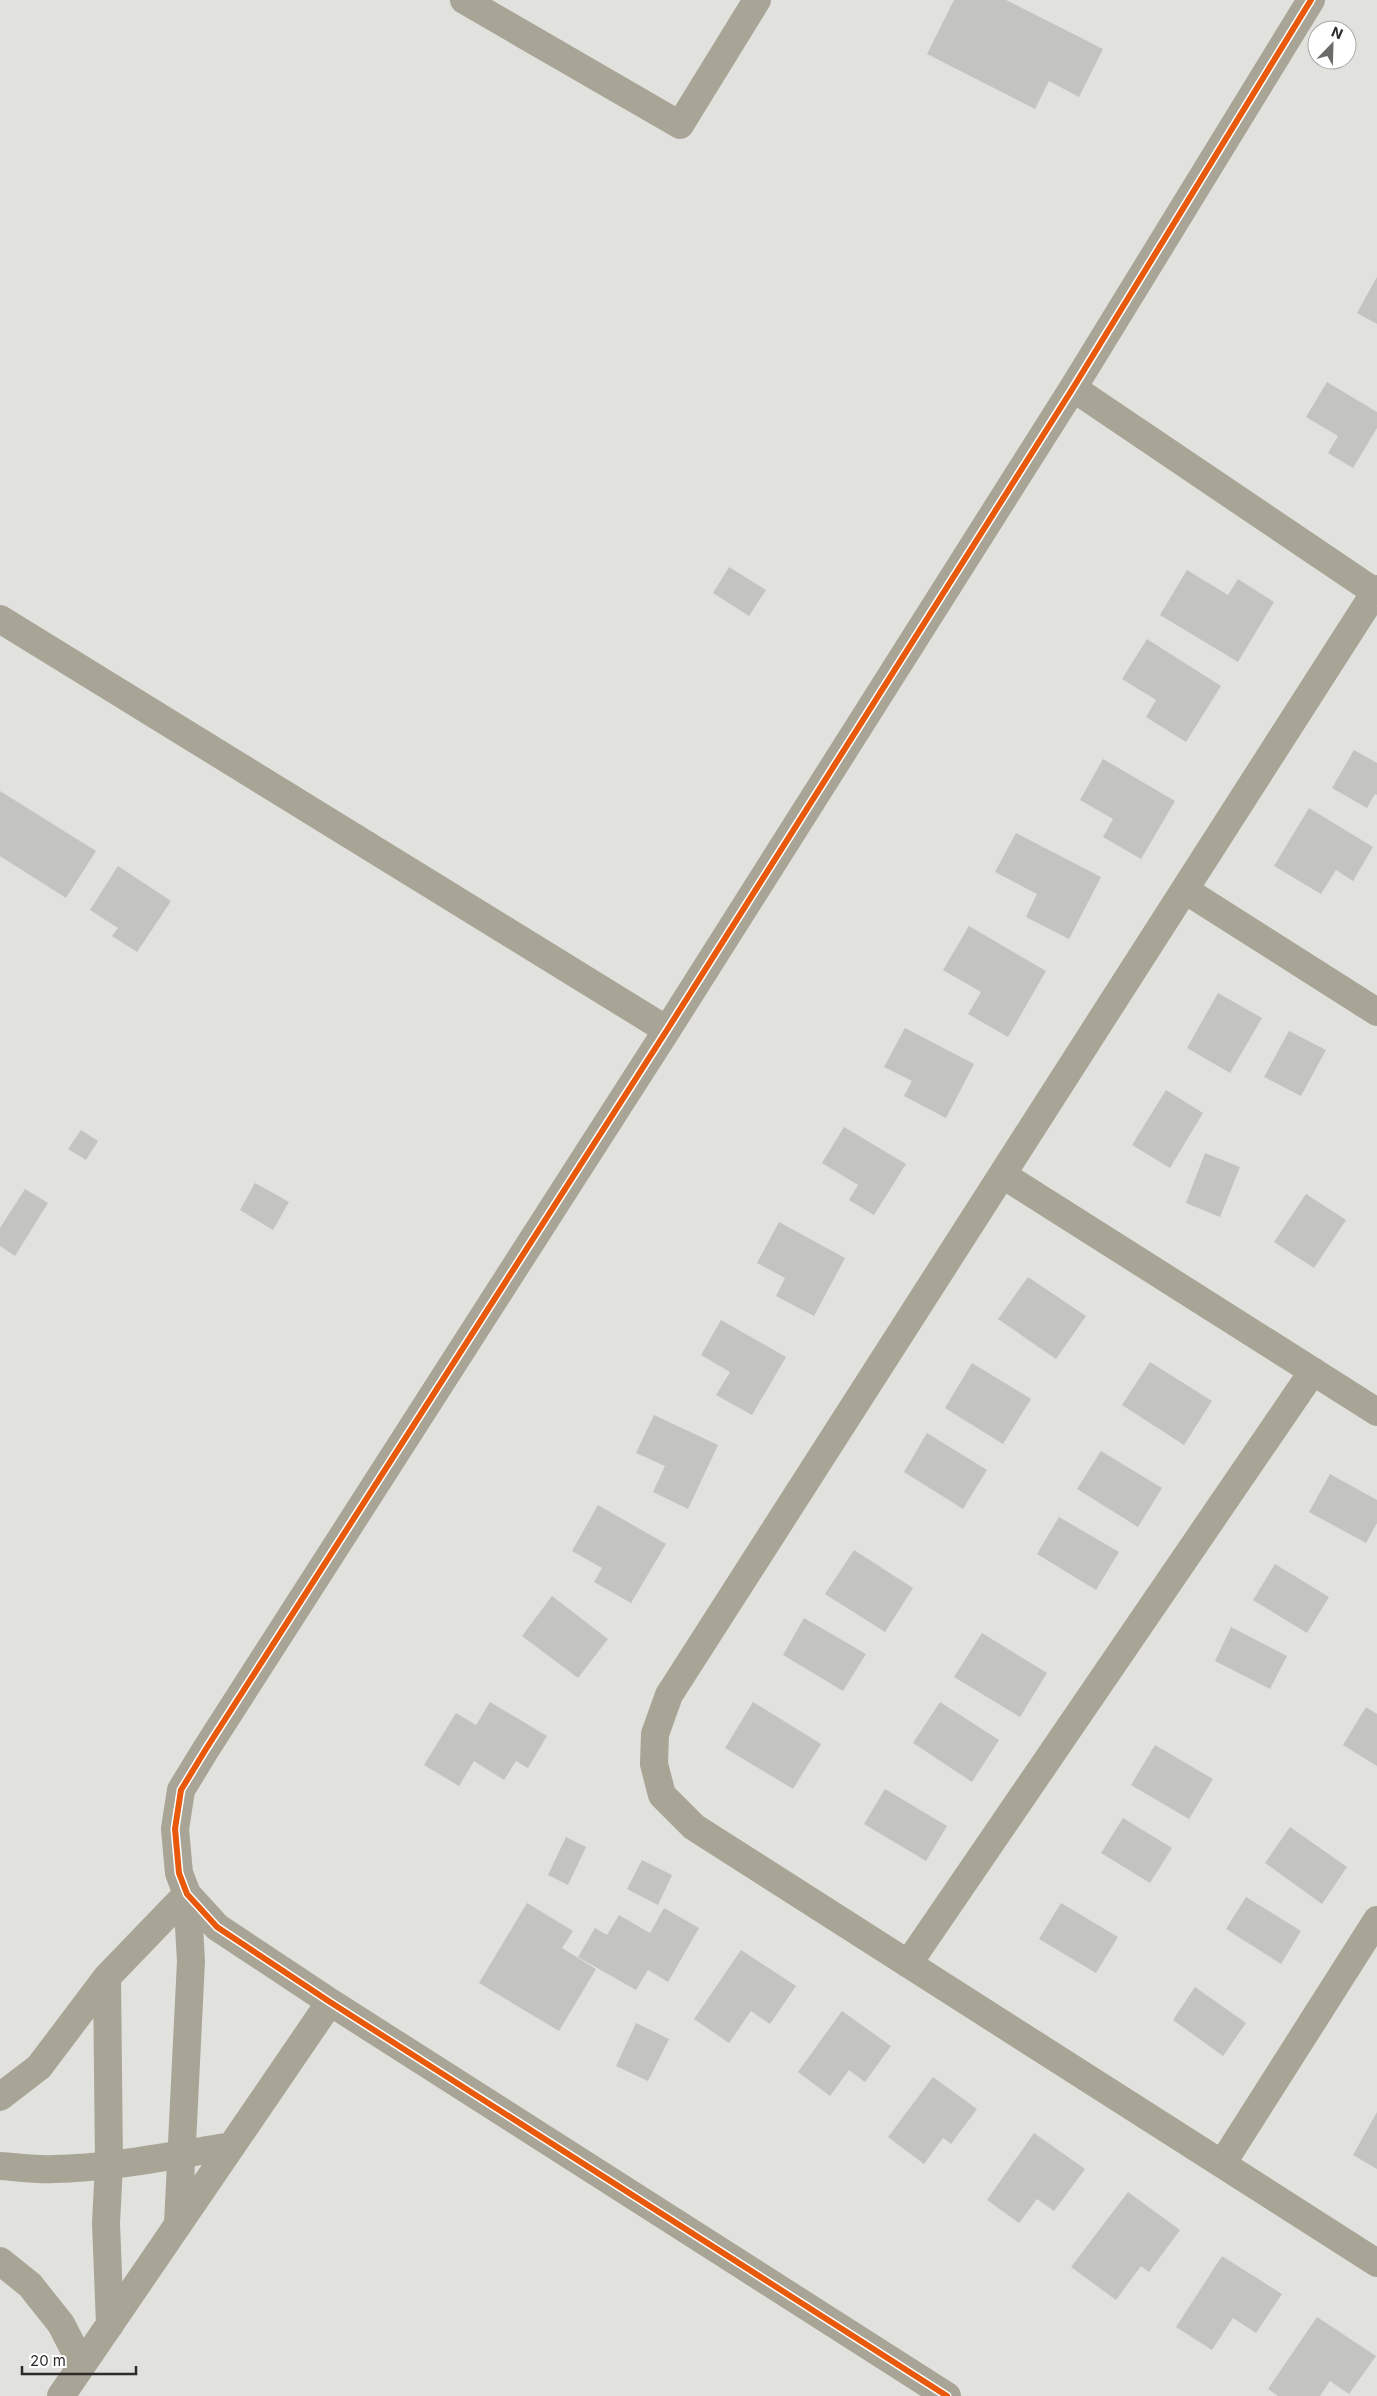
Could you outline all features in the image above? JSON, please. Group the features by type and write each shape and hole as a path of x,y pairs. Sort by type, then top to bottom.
{"street":[{"path":"464,0 680,125 757,0"},
{"path":"178,2226 191,1961 186,1894 179,1873 175,1829 181,1790 211,1740 667,1030 1073,388 1310,0"},
{"path":"1073,388 1376,591 669,1695 655,1734 654,1764 662,1795 694,1827 1377,2263"},
{"path":"0,619 667,1030"},
{"path":"1185,890 1377,1012"},
{"path":"1003,1175 1377,1412"},
{"path":"908,1964 1312,1372"},
{"path":"0,2097 40,2067 107,1977 186,1894"},
{"path":"186,1894 217,1926 330,2002 947,2396"},
{"path":"1222,2164 1377,1920"},
{"path":"107,1977 109,2165 106,2223 110,2325"},
{"path":"61,2396 330,2002"},
{"path":"0,2166 53,2169 109,2165 232,2146"},
{"path":"0,2262 30,2286 61,2324 82,2365"}],"building":[{"path":"954,0 1006,0 1103,49 1079,97 1049,81 1035,109 927,54"},
{"path":"1377,277 1377,324 1357,313"},
{"path":"1327,382 1377,412 1377,428 1353,468 1328,453 1338,436 1306,417"},
{"path":"729,567 766,590 749,616 713,593"},
{"path":"1187,570 1228,595 1238,579 1274,602 1238,662 1160,615"},
{"path":"1147,639 1221,686 1186,742 1146,717 1156,700 1122,679"},
{"path":"1354,750 1377,763 1377,795 1375,794 1367,808 1332,788"},
{"path":"1103,759 1175,801 1141,859 1103,837 1113,819 1080,800"},
{"path":"0,791 96,851 66,898 0,856"},
{"path":"1309,808 1373,847 1353,881 1336,870 1321,894 1274,866"},
{"path":"1016,833 1101,877 1069,939 1026,917 1037,894 995,872"},
{"path":"118,866 171,901 137,952 112,936 118,928 90,910"},
{"path":"969,926 1046,971 1008,1037 968,1014 981,992 943,970"},
{"path":"1218,993 1262,1018 1230,1073 1187,1048"},
{"path":"905,1028 974,1064 946,1118 904,1096 912,1081 884,1067"},
{"path":"1289,1031 1326,1050 1301,1096 1264,1077"},
{"path":"1166,1090 1203,1113 1170,1168 1132,1145"},
{"path":"844,1127 906,1164 874,1215 849,1200 858,1185 822,1163"},
{"path":"81,1130 98,1141 86,1160 68,1149"},
{"path":"1205,1153 1240,1167 1220,1217 1186,1203"},
{"path":"255,1183 289,1202 273,1230 240,1210"},
{"path":"25,1189 48,1203 15,1256 0,1246 0,1228"},
{"path":"1306,1194 1346,1220 1314,1268 1274,1242"},
{"path":"779,1222 845,1258 814,1316 776,1296 785,1278 757,1263"},
{"path":"1028,1277 1086,1316 1056,1359 998,1319"},
{"path":"721,1320 786,1357 752,1415 716,1395 730,1372 701,1355"},
{"path":"1150,1362 1212,1401 1184,1445 1122,1405"},
{"path":"972,1363 1031,1399 1003,1444 945,1408"},
{"path":"654,1415 718,1445 688,1509 653,1492 665,1466 636,1453"},
{"path":"927,1433 987,1470 963,1509 904,1472"},
{"path":"1101,1451 1162,1488 1138,1527 1077,1489"},
{"path":"1330,1474 1377,1500 1377,1523 1366,1543 1309,1512"},
{"path":"598,1505 666,1544 631,1603 594,1582 602,1568 572,1551"},
{"path":"1059,1517 1119,1552 1096,1590 1037,1554"},
{"path":"854,1550 913,1588 885,1632 825,1594"},
{"path":"1275,1564 1329,1597 1307,1633 1253,1600"},
{"path":"552,1596 608,1639 578,1678 522,1636"},
{"path":"804,1618 866,1654 843,1691 783,1655"},
{"path":"1231,1627 1287,1656 1270,1689 1215,1661"},
{"path":"982,1633 1047,1673 1020,1717 954,1677"},
{"path":"490,1702 547,1736 528,1768 516,1761 504,1780 474,1761 459,1786 424,1765 456,1713 476,1725"},
{"path":"753,1702 821,1744 793,1789 725,1748"},
{"path":"940,1702 999,1740 972,1782 913,1743"},
{"path":"1366,1707 1377,1714 1377,1766 1343,1745"},
{"path":"1155,1745 1213,1779 1189,1819 1131,1785"},
{"path":"885,1789 947,1826 926,1861 864,1824"},
{"path":"1123,1818 1172,1848 1150,1883 1101,1853"},
{"path":"1290,1827 1347,1867 1322,1904 1265,1863"},
{"path":"566,1837 586,1847 568,1885 548,1875"},
{"path":"642,1860 672,1875 658,1905 627,1889"},
{"path":"1246,1897 1301,1931 1281,1964 1226,1929"},
{"path":"527,1903 573,1931 562,1948 596,1969 559,2031 479,1983"},
{"path":"1061,1903 1118,1937 1096,1973 1039,1939"},
{"path":"664,1908 699,1928 668,1982 648,1970 636,1990 578,1957 595,1928 607,1935 619,1915 650,1933"},
{"path":"741,1950 796,1986 770,2024 751,2011 729,2043 694,2019"},
{"path":"1195,1987 1246,2023 1223,2056 1173,2020"},
{"path":"842,2011 891,2046 865,2082 849,2070 830,2096 798,2072"},
{"path":"636,2023 669,2039 648,2081 616,2066"},
{"path":"933,2077 977,2109 951,2144 943,2138 924,2164 888,2137"},
{"path":"1377,2112 1377,2169 1353,2155"},
{"path":"1034,2133 1085,2169 1054,2211 1037,2199 1019,2223 987,2200"},
{"path":"1128,2192 1180,2230 1149,2272 1141,2266 1116,2300 1071,2267"},
{"path":"1222,2256 1282,2294 1256,2333 1233,2318 1212,2350 1176,2327"},
{"path":"1317,2317 1376,2356 1349,2394 1330,2381 1320,2396 1278,2396 1268,2389"}],"cycle path":[{"path":"947,2396 330,2002 217,1927 187,1894 179,1873 175,1829 181,1790 206,1749 667,1030 1073,388 1311,0"}]}
